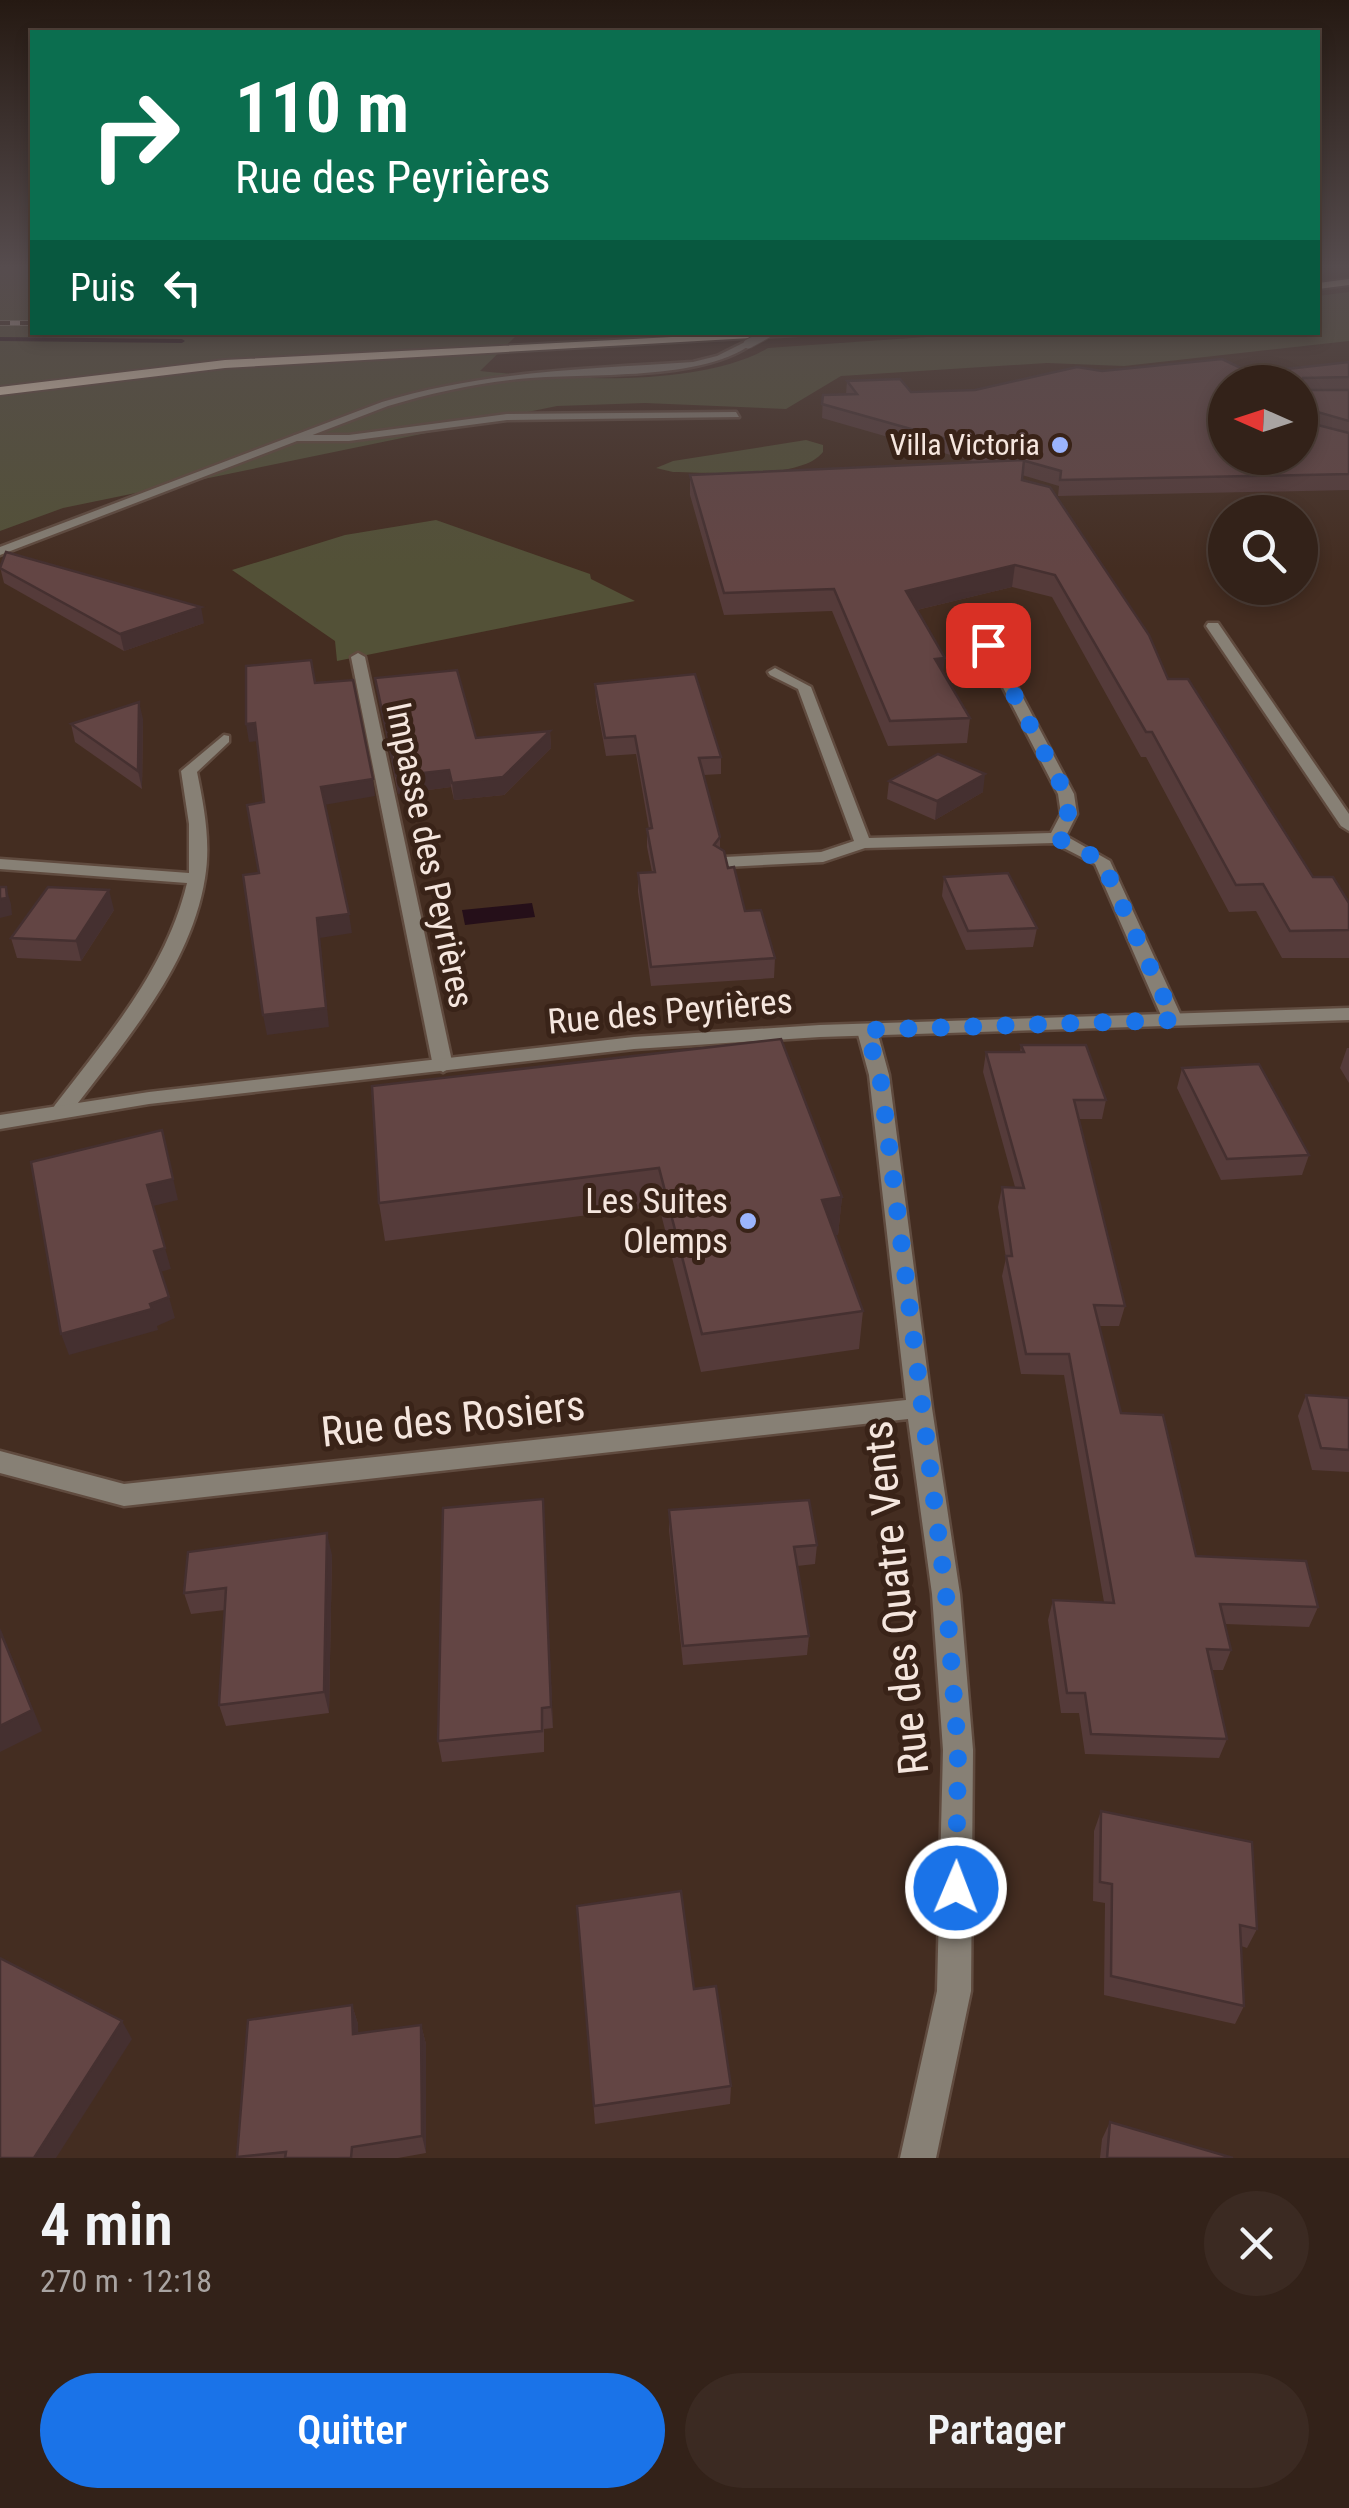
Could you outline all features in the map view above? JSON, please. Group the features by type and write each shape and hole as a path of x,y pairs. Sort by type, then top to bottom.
{"highway":[{"path":"0,387 174,366"},
{"path":"0,387 215,366"}],"street":[{"path":"0,551 430,390 523,376 681,366"},
{"path":"295,438 349,438 507,417 736,415"},
{"path":"1213,626 1349,826"},
{"path":"988,645 1066,794 1068,814 1057,838"},
{"name":"Impasse des Peyrières","path":"358,657 443,1066"},
{"path":"775,672 804,687 863,843"},
{"path":"62,1110 147,996 185,920 196,879 199,817 189,771 224,740"},
{"path":"725,862 823,857 863,843 1057,838 1102,861 1174,1020"},
{"path":"0,864 196,879"},
{"name":"Rue des Peyrières","path":"0,1122 62,1110 634,1044 866,1030 1349,1014"},
{"name":"Rue des Quatre Vents","path":"866,1030 880,1075 919,1408 946,1594 958,1750 954,1991 918,2158"},
{"name":"Rue des Rosiers","path":"0,1462 124,1495 919,1408"}],"shaded area":[{"path":"0,366 485,366 480,371 628,378 721,366 1004,366 841,376 786,409 645,403 557,406 63,508 0,531"},
{"path":"806,440 823,445 823,452 812,461 775,471 673,472 656,468 673,461"},
{"path":"436,520 590,574 591,579 635,601 337,661 335,641 232,570 345,535"},
{"path":"532,903 535,917 465,925 462,910"}],"building":[{"path":"1208,366 1208,475 1301,475 1060,480 1061,471 822,404 823,395 857,394 847,381 900,379 911,392 975,390 1077,367 1102,371"},
{"path":"1318,366 1349,366 1349,377 1318,378"},
{"path":"1318,390 1349,390 1349,421 1318,412"},
{"path":"1318,425 1349,433 1349,474 1318,475"},
{"path":"1024,460 1022,480 1050,487 1149,635 1168,679 1188,679 1313,877 1333,877 1349,903 1349,930 1290,931 1263,884 1236,885 1152,732 1146,732 1055,575 1015,565 906,591 945,658 935,659 970,718 890,721 834,589 724,593 690,475"},
{"path":"6,552 201,607 120,634 0,568"},
{"path":"311,660 315,683 353,680 373,779 321,787 349,914 317,918 326,1008 263,1015 243,875 259,873 247,805 264,802 255,723 246,724 246,666"},
{"path":"457,670 476,738 550,731 503,777 452,783 449,770 396,776 375,678"},
{"path":"695,674 721,757 699,758 720,837 714,845 724,851 728,868 734,867 745,911 761,910 775,958 651,967 638,873 655,872 647,829 652,828 635,736 605,738 595,684"},
{"path":"139,702 138,771 71,724"},
{"path":"938,754 985,774 937,801 889,781"},
{"path":"1008,873 1037,928 968,931 944,877"},
{"path":"0,887 6,887 7,898 0,899"},
{"path":"48,887 109,890 76,941 11,938"},
{"name":"Les Suites Olemps","path":"781,1039 842,1197 822,1200 863,1311 702,1334 659,1168 379,1203 372,1086"},
{"path":"1021,1045 1086,1045 1106,1100 1074,1100 1125,1306 1094,1305 1121,1413 1163,1415 1196,1556 1306,1561 1318,1607 1220,1604 1231,1650 1207,1649 1227,1739 1091,1734 1085,1693 1067,1693 1053,1600 1114,1603 1069,1354 1026,1354 1006,1256 1012,1256 1002,1187 1024,1188 986,1052 1024,1052"},
{"path":"1259,1064 1309,1155 1227,1159 1182,1068"},
{"path":"162,1130 173,1179 147,1185 165,1248 154,1251 169,1297 150,1304 152,1309 61,1334 31,1162"},
{"path":"1306,1395 1349,1398 1349,1450 1321,1448"},
{"path":"543,1499 551,1707 542,1708 542,1731 438,1741 443,1508"},
{"path":"809,1500 817,1545 794,1547 809,1636 683,1646 669,1510"},
{"path":"327,1533 324,1692 219,1705 226,1588 184,1593 188,1552"},
{"path":"0,1631 32,1710 0,1726"},
{"path":"1101,1811 1252,1842 1257,1929 1240,1925 1244,2006 1111,1976 1112,1884 1100,1882"},
{"path":"681,1891 694,1989 716,1986 731,2086 594,2106 577,1906"},
{"path":"0,1958 122,2021 34,2158 0,2158"},
{"path":"352,2005 353,2034 421,2025 422,2136 352,2147 351,2158 285,2158 286,2152 237,2157 248,2020"},
{"path":"1110,2122 1233,2158 1107,2158"}],"place":[{"name":"Villa Victoria","path":"1060,445"},
{"name":"Les Suites Olemps","path":"748,1221"}],"route":[{"path":"956,1888 958,1750 946,1594 919,1408 880,1075 866,1030 1174,1020 1102,861 1057,838 1068,814 1066,794 988,645"}]}
